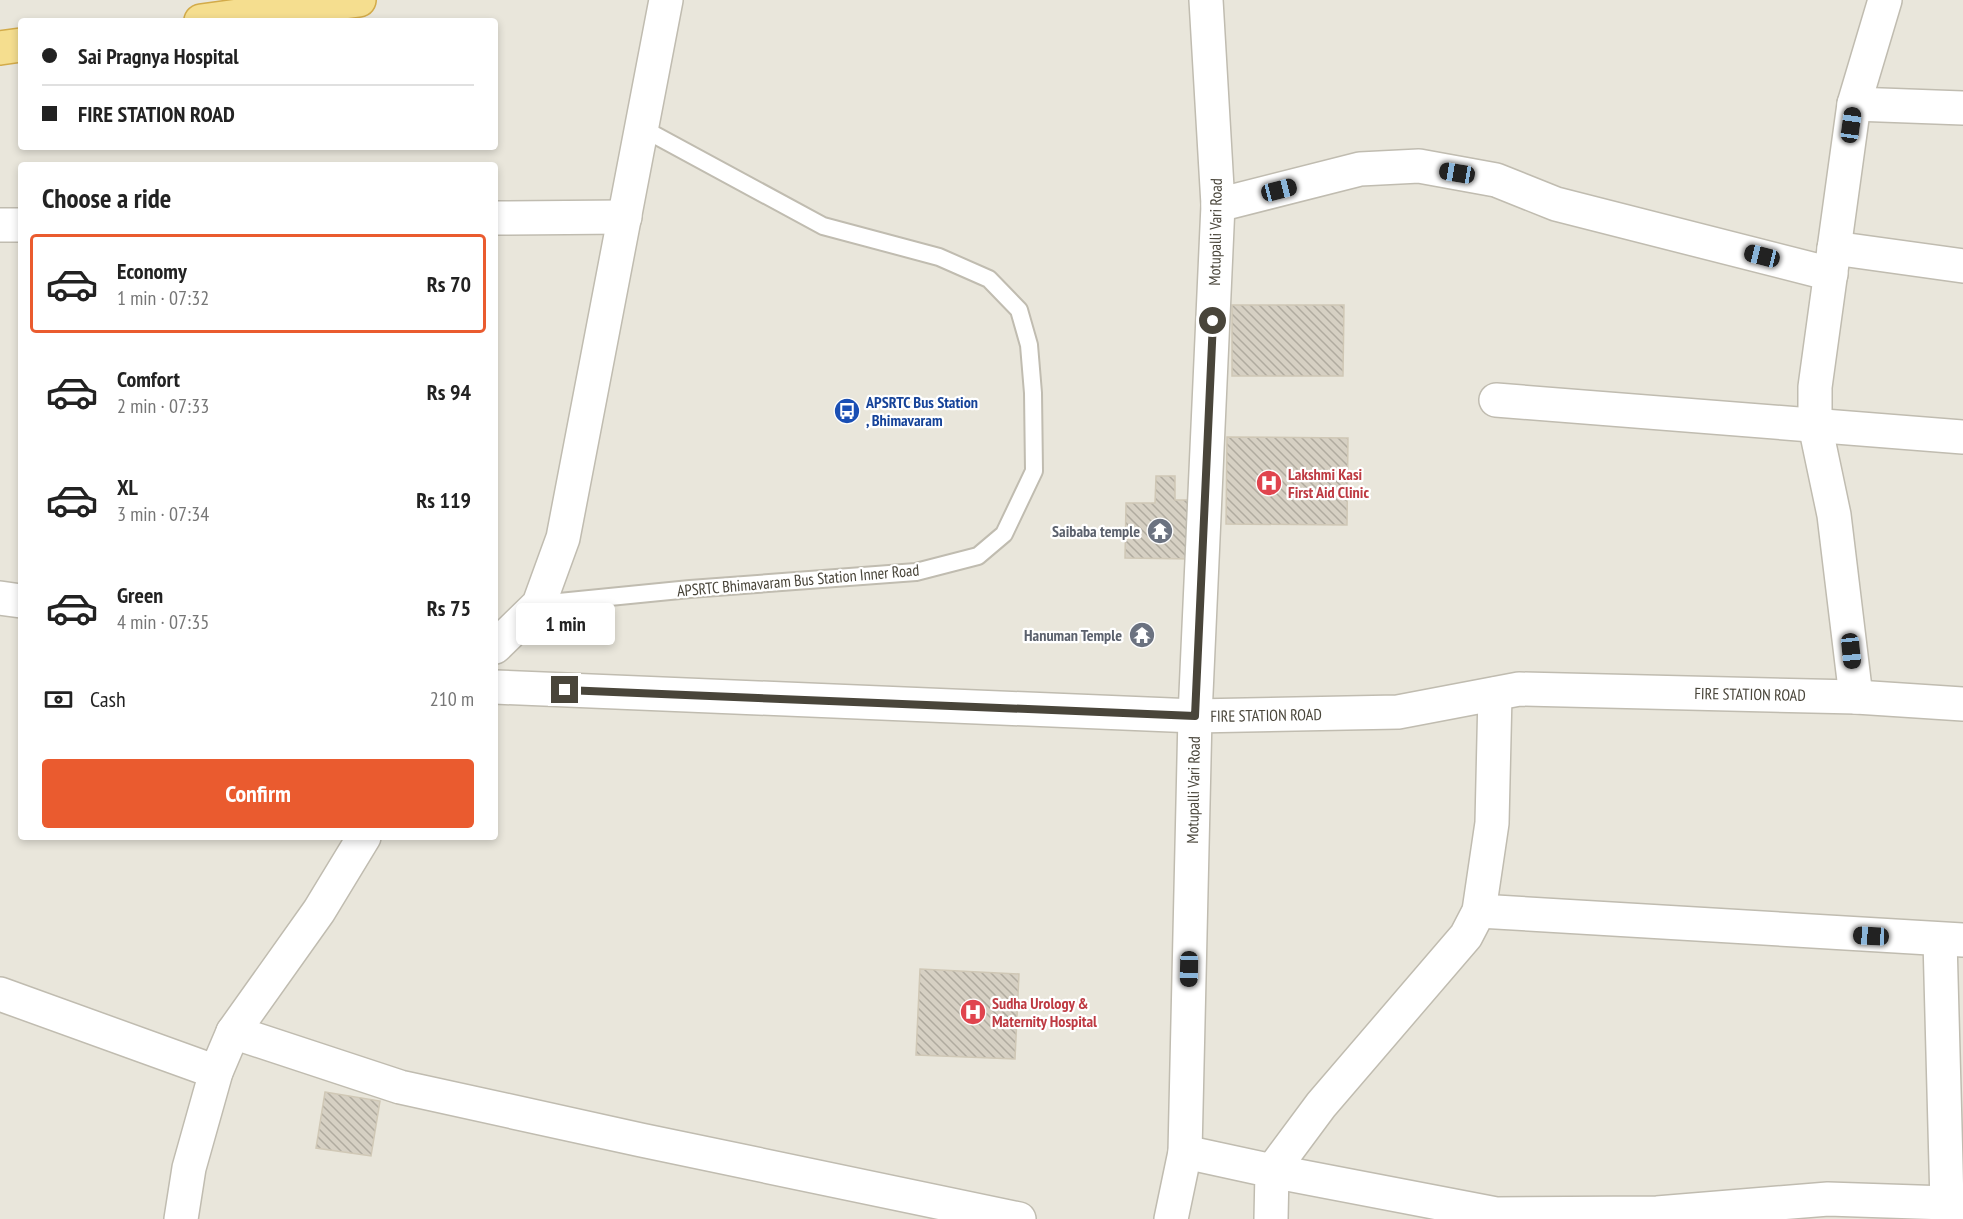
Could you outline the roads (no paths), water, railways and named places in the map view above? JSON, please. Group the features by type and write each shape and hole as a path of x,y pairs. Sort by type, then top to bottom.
{"highway":[{"path":"219,13 359,0"},
{"path":"0,48 18,45"}],"street":[{"path":"498,645 539,604 563,538 666,0"},
{"name":"Motupalli Vari Road","path":"1172,1219 1185,1152 1195,716 1218,205 1206,0"},
{"path":"1856,697 1834,515 1815,425 1815,387 1854,104 1885,0"},
{"path":"1854,104 1963,108"},
{"path":"1218,205 1360,169 1419,166 1496,180 1556,204 1832,261 1963,266"},
{"path":"498,218 625,217"},
{"path":"0,225 18,225"},
{"path":"1496,400 1963,437"},
{"path":"0,598 18,601"},
{"name":"FIRE STATION ROAD","path":"498,687 1195,716 1398,712 1519,689 1856,697 1963,704"},
{"path":"1271,1219 1272,1171 1321,1105 1466,936 1479,911 1492,824 1495,694"},
{"path":"181,1219 189,1168 216,1072 233,1032 319,911 362,840"},
{"path":"1185,1152 1496,1214 1658,1216 1828,1199 1949,1211 1952,940 1479,911"},
{"path":"0,994 216,1072"},
{"path":"233,1032 400,1086 641,1140 1019,1219"}],"lane":[{"name":"APSRTC Bhimavaram Bus Station Inner Road","path":"539,604 690,589 916,572 978,556 1004,534 1034,471 1033,393 1029,345 1019,310 989,279 939,257 823,226 642,128"}],"place":[{"name":"APSRTC Bus Station , Bhimavaram","path":"847,411"},
{"name":"Lakshmi Kasi First Aid Clinic","path":"1269,483"},
{"name":"Saibaba temple","path":"1160,531"},
{"name":"Hanuman Temple","path":"1142,635"},
{"name":"Sudha Urology & Maternity Hospital","path":"973,1012"}]}
